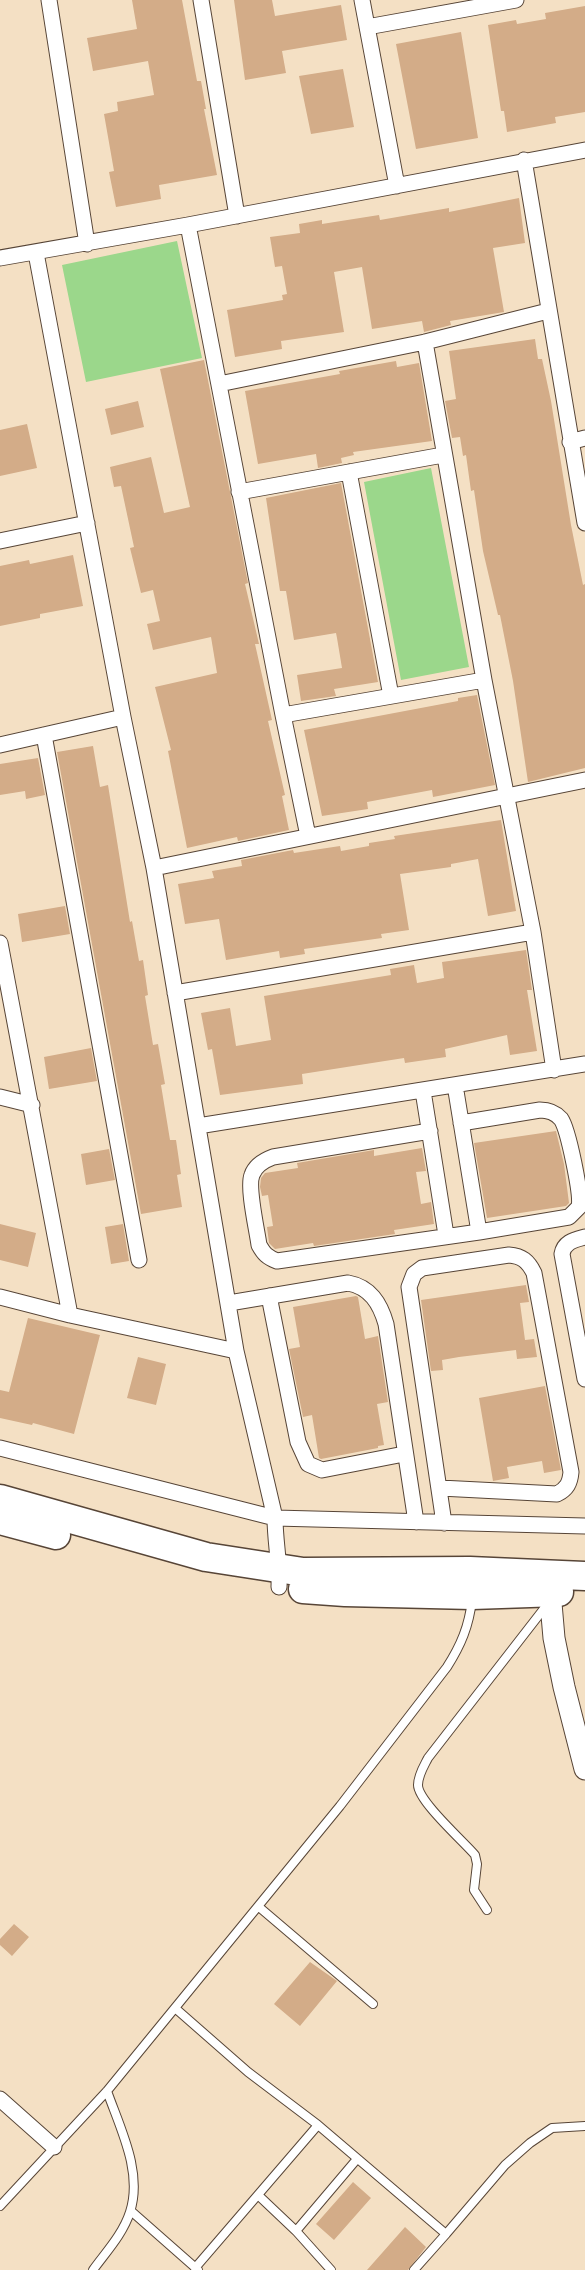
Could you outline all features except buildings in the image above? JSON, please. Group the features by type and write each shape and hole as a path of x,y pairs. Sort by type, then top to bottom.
{"highway":[{"path":"12,1513 199,1575 279,1578 345,1592 550,1596 585,1592"},
{"path":"279,1578 303,1572 470,1571 585,1576"}],"street":[{"path":"49,0 87,244"},
{"path":"201,0 237,216"},
{"path":"362,0 397,186"},
{"path":"367,27 509,1"},
{"path":"0,258 87,244 585,150"},
{"path":"524,160 548,311 578,440 585,523"},
{"path":"188,225 308,836"},
{"path":"36,253 123,717 154,868 236,1351 275,1518 279,1578"},
{"path":"219,384 425,342 548,311"},
{"path":"425,342 484,680 533,932 554,1070"},
{"path":"239,492 443,455"},
{"path":"349,472 391,696"},
{"path":"0,542 87,523"},
{"path":"283,715 484,680"},
{"path":"0,745 123,717"},
{"path":"44,735 139,1260"},
{"path":"154,868 585,780"},
{"path":"176,993 533,932"},
{"path":"0,943 70,1315"},
{"path":"198,1126 585,1064"},
{"path":"455,1086 479,1232"},
{"path":"423,1091 446,1235"},
{"path":"0,1097 32,1105"},
{"path":"430,1131 264,1160 252,1174 250,1185 262,1251 268,1258 277,1261 569,1217 579,1207 580,1194 565,1125 557,1114 548,1110 540,1110 461,1123"},
{"path":"585,1238 571,1241 565,1246 562,1254 585,1377"},
{"path":"440,1488 557,1494 568,1486 571,1472 534,1273 527,1261 516,1256 509,1255 422,1268 411,1280 409,1287 444,1523"},
{"path":"228,1303 348,1283 366,1288 382,1312 386,1324 416,1522"},
{"path":"269,1296 298,1442 308,1464 322,1470 404,1454"},
{"path":"0,1297 70,1315 236,1351"},
{"path":"0,1448 275,1518 585,1526"},
{"path":"550,1596 554,1638 585,1769"},
{"path":"0,2099 54,2147"}],"lane":[{"path":"0,2206 108,2091 259,1906 447,1667 461,1645 467,1629 472,1595"},
{"path":"487,1910 474,1890 477,1864 475,1854 424,1799 418,1787 421,1771 428,1758 550,1596"},
{"path":"259,1906 373,2004"},
{"path":"175,2008 248,2072 318,2125 446,2234"},
{"path":"93,2270 121,2231 131,2211 134,2179 108,2091"},
{"path":"131,2211 197,2269 318,2125"},
{"path":"414,2270 504,2165 530,2143 552,2128 585,2126"},
{"path":"296,2231 357,2159"},
{"path":"258,2195 296,2231 331,2270"}],"green space":[{"path":"177,241 202,358 86,382 62,265"},
{"path":"431,468 469,667 401,680 364,482"}]}
